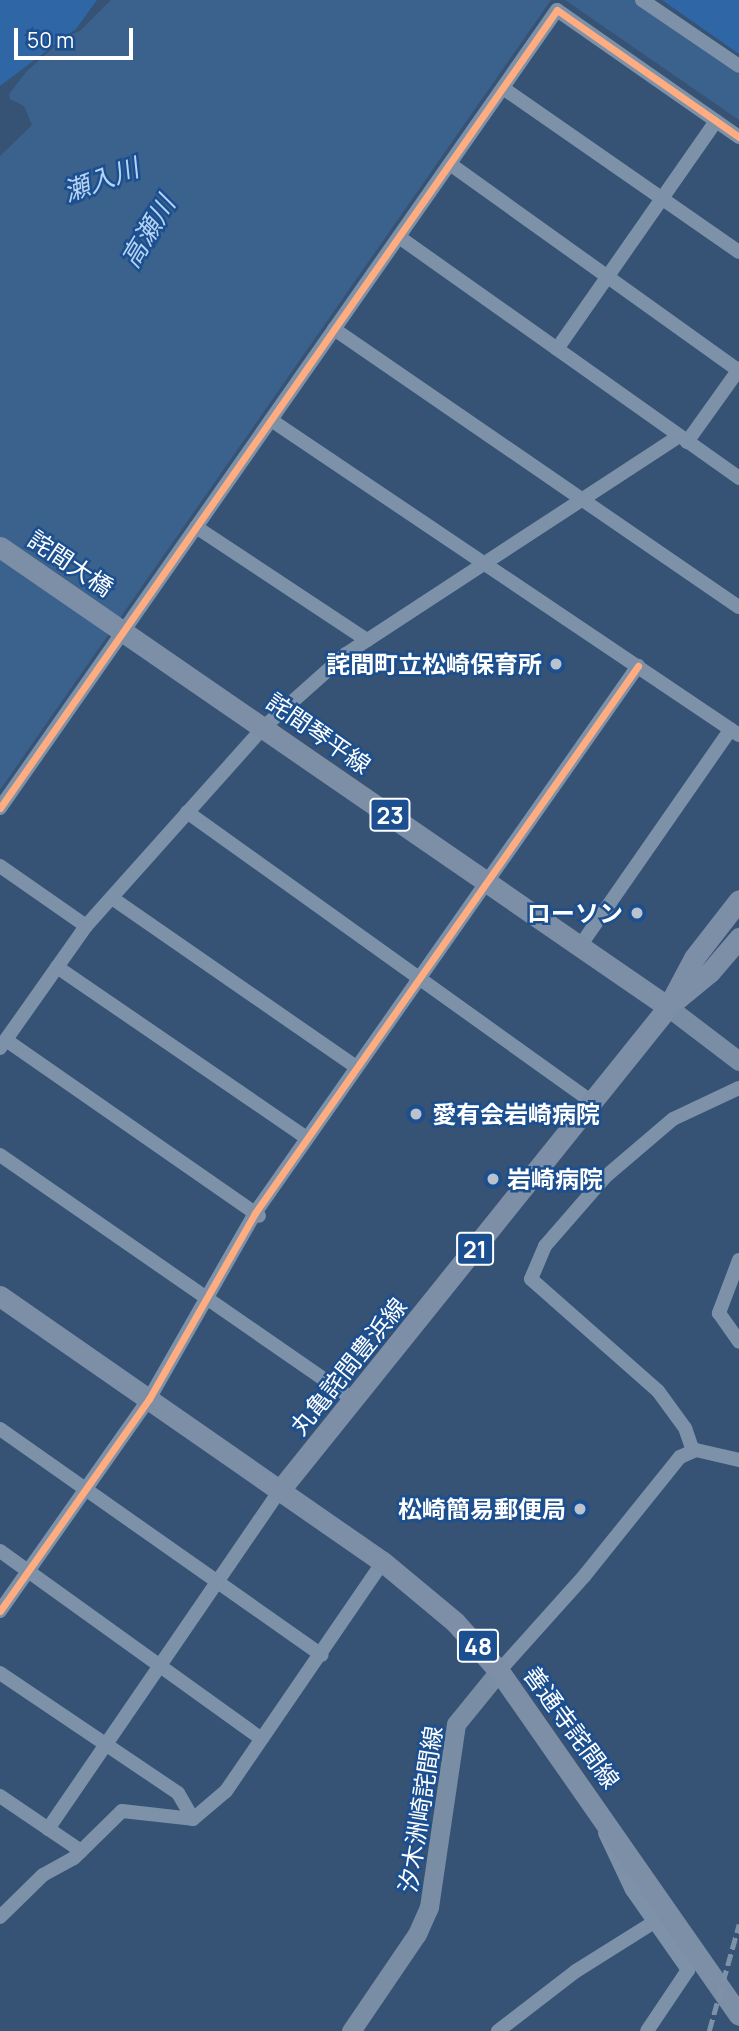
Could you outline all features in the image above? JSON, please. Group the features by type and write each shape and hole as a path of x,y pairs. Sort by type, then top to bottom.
{"main road":[{"name":"詫間大橋","path":"0,547 118,627"},
{"name":"詫間琴平線","path":"118,627 668,1007"},
{"name":"丸亀詫間豊浜線","path":"280,1490 668,1007 694,958 739,900"},
{"name":"丸亀詫間豊浜線","path":"668,1007 710,972 739,938"},
{"path":"668,1007 739,1061"},
{"path":"0,1296 280,1490"},
{"name":"善通寺詫間線","path":"280,1490 383,1562 455,1622 499,1671 593,1802 739,2015"},
{"name":"汐木洲崎詫間線","path":"351,2031 417,1934 429,1907 456,1724 499,1671"}],"street":[{"path":"642,0 739,66"},
{"path":"0,808 118,627 196,527 557,10 739,137"},
{"path":"503,88 739,252"},
{"path":"557,349 716,121"},
{"path":"257,1215 3,1044 86,926 264,727 367,640 481,563 683,439 739,370 606,278 450,164"},
{"path":"399,237 739,478"},
{"path":"334,329 739,607"},
{"path":"271,420 735,732 580,946"},
{"path":"196,527 367,640"},
{"path":"0,1611 149,1399 206,1296 307,1138 638,666"},
{"path":"187,812 592,1102"},
{"path":"0,866 86,926"},
{"path":"112,898 356,1067"},
{"path":"57,967 307,1138"},
{"path":"693,1451 685,1428 658,1391 531,1279 545,1246 605,1177 673,1119 739,1088"},
{"path":"0,1155 354,1400"},
{"path":"739,1260 719,1313 739,1342"},
{"path":"0,1429 321,1656"},
{"path":"499,1671 585,1575 651,1488 680,1457 693,1451 739,1460"},
{"path":"48,1829 159,1666 219,1584 280,1490"},
{"path":"0,1551 262,1740"},
{"path":"0,1917 43,1875 81,1851 122,1811 193,1818 226,1791 383,1562"},
{"path":"0,1672 178,1793 193,1818"},
{"path":"0,1796 81,1851"},
{"path":"593,1802 612,1853 654,1922 688,1970 647,2031"},
{"path":"498,2031 576,1971 654,1922"}],"shaded area":[{"path":"0,0 97,0 76,29 0,86"},
{"path":"662,0 739,0 739,54"}],"water":[{"path":"111,0 551,0 0,790 0,156 32,125 24,106 10,99 9,94 27,71 66,36 80,31"},
{"path":"565,0 635,0 649,9 739,74 739,120"}],"railway":[{"path":"709,2031 739,1924"}],"cycle path":[{"path":"0,808 557,10 739,137"},
{"path":"0,1611 149,1399 255,1213 638,666"}],"place":[{"name":"詫間町立松崎保育所","path":"556,664"},
{"name":"ローソン","path":"637,913"},
{"name":"愛有会岩崎病院","path":"416,1114"},
{"name":"岩崎病院","path":"493,1179"},
{"name":"松崎簡易郵便局","path":"580,1509"}],"water label":[{"name":"瀬入川","path":"101,180"},
{"name":"高瀬川","path":"148,232"}]}
